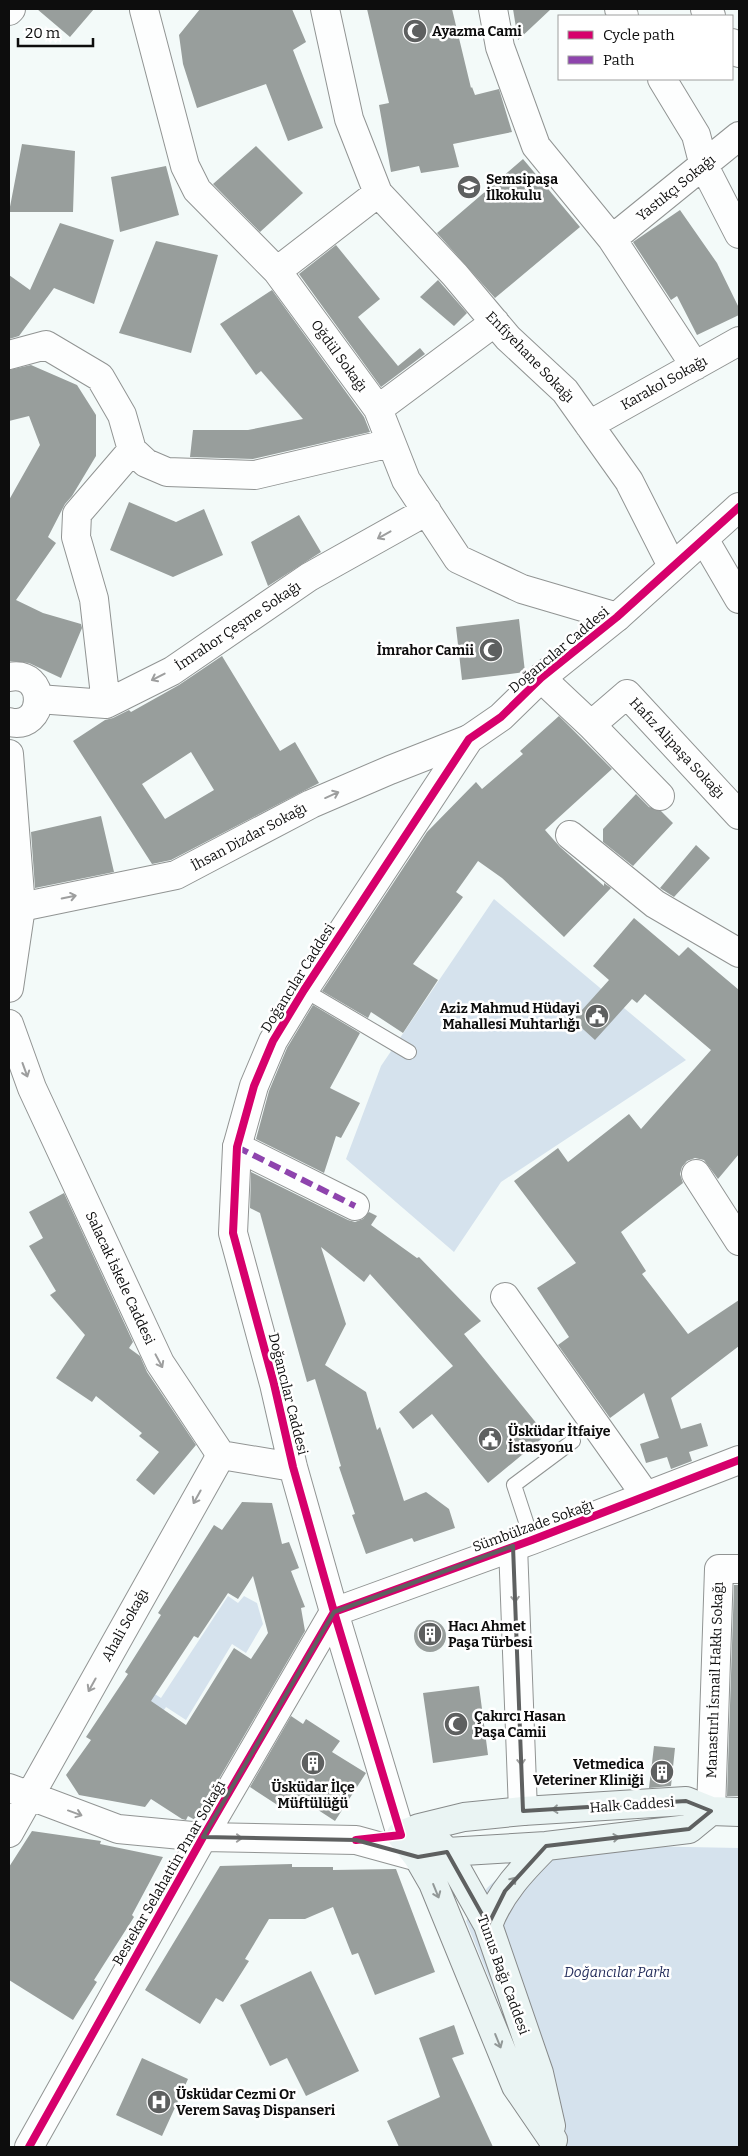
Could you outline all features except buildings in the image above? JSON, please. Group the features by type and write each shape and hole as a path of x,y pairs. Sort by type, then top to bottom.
{"main road":[{"name":"Halk Caddesi","path":"410,1831 464,1817 523,1811 686,1801 711,1811 739,1812"},
{"path":"523,1811 546,1846"},
{"path":"418,1857 447,1852 546,1846 689,1829 711,1811"},
{"name":"Tunus Bağı Caddesi","path":"410,1831 434,1839 447,1852 488,1925 539,2073 554,2144"},
{"name":"Tunus Bağı Caddesi","path":"410,1831 418,1857 433,1883 516,2086 554,2144"},
{"path":"488,1925 495,1905 505,1891 546,1846"}],"street":[{"name":"Oğdül Sokağı","path":"141,9 184,166 197,190 277,271 378,409 406,480 458,559 522,588 617,617"},
{"path":"277,271 378,193 349,119 325,9"},
{"path":"493,9 500,47 536,146 612,239 695,366"},
{"path":"663,80 696,135 704,166 739,234"},
{"name":"Yastıkçı Sokağı","path":"612,239 739,136"},
{"name":"Enfiyehane Sokağı","path":"378,193 455,275 508,338 565,391 629,480 672,566"},
{"path":"378,409 494,322"},
{"name":"Karakol Sokağı","path":"589,425 739,341"},
{"path":"9,355 46,345 100,377 122,414 132,450 146,463 167,472 255,475 391,443"},
{"path":"38,699 106,704 94,600 76,538 77,514 132,450"},
{"name":"Doğancılar Caddesi","path":"410,1831 394,1805 334,1612 293,1467 274,1384 233,1233 237,1148 254,1086 273,1041 304,990 469,739 501,716 541,678 617,617 739,507"},
{"name":"İmrahor Çeşme Sokağı","path":"106,704 172,671 309,577 427,511"},
{"path":"704,539 739,599"},
{"path":"9,677 22,676 28,680 37,692 38,699 34,714 28,719 21,722 9,722"},
{"path":"541,678 591,725 660,796"},
{"name":"Hafız Alipaşa Sokağı","path":"591,725 627,694 739,815"},
{"name":"İhsan Dizdar Sokağı","path":"21,907 176,875 311,804 469,739"},
{"path":"9,754 21,907 9,988"},
{"path":"570,835 655,904 739,953"},
{"name":"Salacak İskele Caddesi","path":"9,1024 32,1088 160,1363 221,1455"},
{"path":"237,1148 355,1206"},
{"path":"696,1174 739,1241"},
{"path":"505,1297 646,1496"},
{"path":"221,1455 293,1467"},
{"name":"Ahali Sokağı","path":"9,1833 19,1792 221,1455"},
{"name":"Sümbülzade Sokağı","path":"334,1612 739,1460"},
{"path":"522,1543 523,1811"},
{"name":"Manastırlı İsmail Hakkı Sokağı","path":"711,1811 719,1569 739,1569"},
{"name":"Bestekar Selahattin Pınar Sokağı","path":"29,2147 203,1837 334,1612"},
{"path":"19,1792 118,1829 203,1837 356,1840 410,1831"},
{"path":"356,1840 418,1857"}],"lane":[{"path":"304,990 409,1052"},
{"path":"522,1543 514,1485 573,1441"}],"highlighted area":[{"path":"513,1546 523,1811 686,1801 711,1811 689,1829 546,1846 505,1891 488,1925 447,1852 418,1857 356,1840 203,1837 334,1612"}],"green space":[{"path":"494,899 686,1060 501,1182 454,1252 346,1159 381,1066"},
{"path":"228,1596 238,1603 244,1596 257,1603 263,1624 246,1653 232,1644 186,1720 166,1707 158,1719 130,1678 161,1698"},
{"name":"Doğancılar Parkı","path":"635,1846 739,1848 739,2147 557,2147 466,1921 487,1888 516,1861"}],"marked path":[{"path":"237,1147 355,1206"}],"cycle path":[{"path":"356,1840 401,1835 293,1467 274,1384 233,1233 237,1147 254,1086 273,1041 304,990 469,739 501,717 541,678 617,617 739,507"},
{"path":"29,2147 203,1837 334,1612 532,1540 739,1460"}],"place":[{"name":"Ayazma Cami","path":"415,31"},
{"name":"Semsipaşa İlkokulu","path":"469,187"},
{"name":"İmrahor Camii","path":"491,650"},
{"name":"Aziz Mahmud Hüdayi Mahallesi Muhtarlığı","path":"597,1016"},
{"name":"Üsküdar İtfaiye İstasyonu","path":"490,1439"},
{"name":"Hacı Ahmet Paşa Türbesi","path":"430,1634"},
{"name":"Çakırcı Hasan Paşa Camii","path":"456,1724"},
{"name":"Üsküdar İlçe Müftülüğü","path":"313,1763"},
{"name":"Vetmedica Veteriner Kliniği","path":"662,1772"},
{"name":"Üsküdar Cezmi Or Verem Savaş Dispanseri","path":"159,2102"}]}
